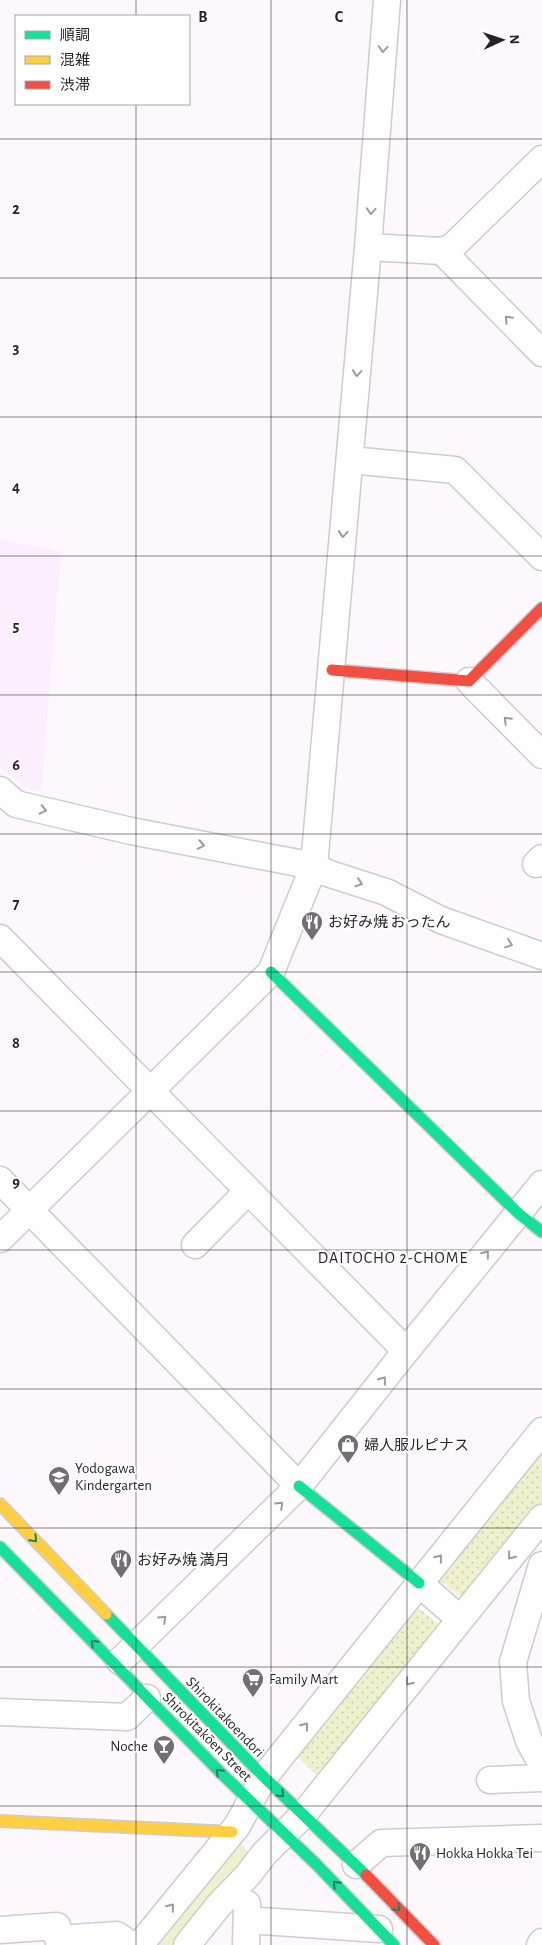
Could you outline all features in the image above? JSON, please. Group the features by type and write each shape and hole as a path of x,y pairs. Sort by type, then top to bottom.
{"main road":[{"path":"332,670 468,682 542,608"},
{"path":"271,972 519,1214 542,1232"},
{"path":"300,1486 419,1583"},
{"name":"Shirokitakoendori","path":"0,1504 264,1778 356,1866 434,1945"},
{"name":"Shirokitakōen Street","path":"0,1547 147,1698 250,1801 286,1834 387,1937"},
{"path":"0,1821 232,1832"}],"street":[{"path":"0,1239 271,972 314,866 368,247 386,0"},
{"path":"368,247 442,251 452,247 538,172"},
{"path":"442,251 542,353"},
{"path":"350,460 455,470 542,557"},
{"path":"468,682 542,755"},
{"path":"0,790 16,804 131,831 314,866 327,873 386,892 441,920 542,956"},
{"path":"0,938 406,1351"},
{"path":"0,1180 300,1486"},
{"path":"116,1665 300,1486 406,1351 542,1184"},
{"path":"195,1245 248,1191"},
{"path":"140,1945 237,1826 264,1778 542,1431"},
{"path":"187,1945 264,1854 303,1815 460,1619 539,1525"},
{"path":"542,1565 513,1662 516,1701 533,1728 529,1741 542,1764"},
{"path":"419,1583 460,1619"},
{"path":"0,1712 127,1716 147,1698"},
{"path":"490,1780 542,1778"},
{"path":"356,1866 381,1843 542,1838"},
{"path":"248,1875 246,1933 387,1937"},
{"path":"0,1930 57,1926 58,1939 117,1935 131,1945"}],"shaded area":[{"path":"0,540 61,551 41,792 23,786 0,767"}],"green space":[{"path":"542,1441 542,1509 467,1602 434,1576"},
{"path":"411,1602 446,1630 322,1781 293,1752"},
{"path":"239,1842 250,1853 176,1945 156,1945"}],"traffic: fast":[{"path":"271,972 519,1214 542,1232"},
{"path":"299,1486 419,1583"},
{"path":"0,1547 222,1774 316,1864 394,1945"},
{"path":"106,1614 264,1777 366,1875"}],"traffic: slow":[{"path":"0,1504 106,1614"},
{"path":"0,1821 232,1832"}],"traffic: jam":[{"path":"332,670 469,681 542,608"},
{"path":"366,1875 434,1945"}],"place":[{"name":"お好み焼 おったん","path":"312,941"},
{"name":"婦人服ルピナス","path":"348,1464"},
{"name":"Yodogawa Kindergarten","path":"59,1496"},
{"name":"お好み焼 満月","path":"121,1579"},
{"name":"Family Mart","path":"253,1698"},
{"name":"Noche","path":"164,1765"},
{"name":"Hokka Hokka Tei","path":"420,1872"}],"district":[{"name":"DAITOCHO 2-CHOME","path":"393,1258"}]}
